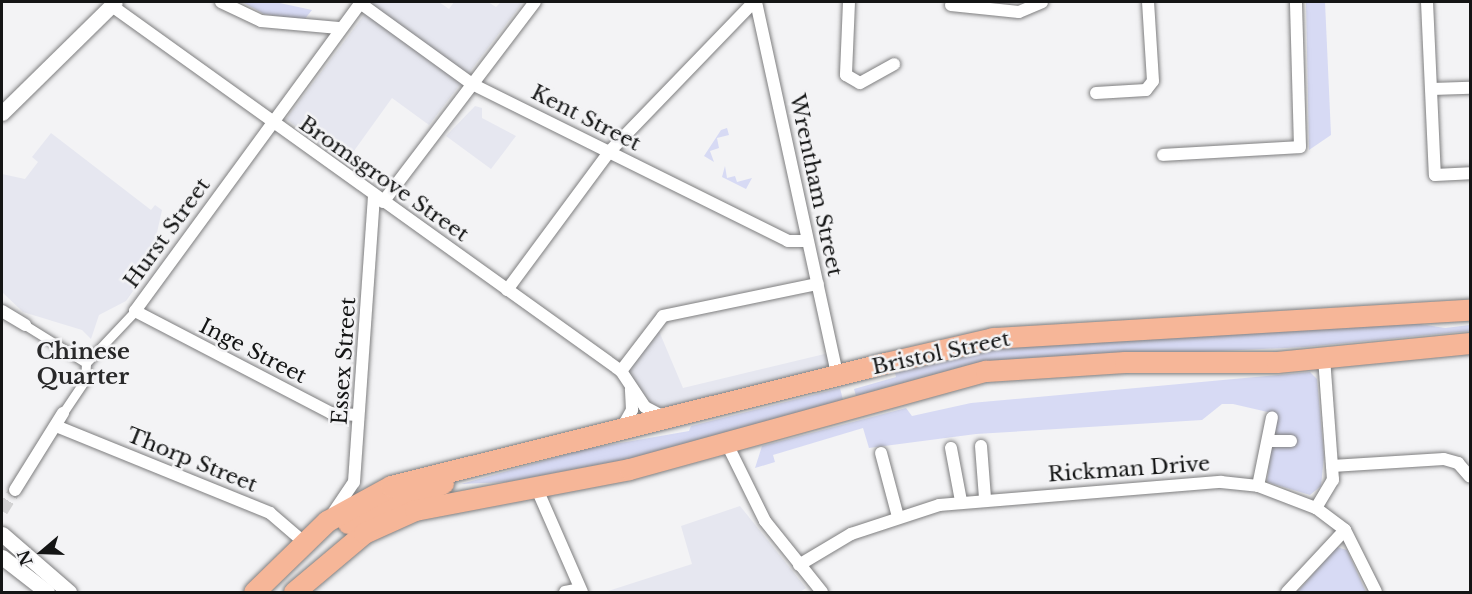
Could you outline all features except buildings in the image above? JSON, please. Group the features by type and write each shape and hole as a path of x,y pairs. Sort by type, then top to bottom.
{"highway":[{"path":"1421,312 1470,298"},
{"name":"Bristol Street","path":"494,463 993,338 1470,310"},
{"name":"Bristol Street","path":"629,470 727,444 926,385 999,369 1324,358 1470,344"},
{"path":"254,592 327,521 400,483 494,463"},
{"path":"272,592 356,518 494,463"},
{"path":"314,592 349,559 390,535 441,516 540,495 629,470"},
{"path":"294,592 364,533 415,510 629,470"}],"street":[{"path":"221,2 261,21 339,28"},
{"name":"Hurst Street","path":"15,490 85,380 86,363 135,311 360,2"},
{"name":"Kent Street","path":"360,2 472,84 788,241 808,246"},
{"path":"379,198 535,2"},
{"path":"507,290 609,152 755,2"},
{"name":"Wrentham Street","path":"755,2 838,377"},
{"path":"849,2 846,75 860,83 894,64"},
{"path":"951,5 970,4 1019,12 1042,2"},
{"path":"1096,93 1146,90 1154,81 1149,2"},
{"path":"1163,155 1300,147 1296,2"},
{"path":"1427,2 1436,175 1470,173"},
{"path":"2,113 114,4"},
{"name":"Bromsgrove Street","path":"114,4 271,122 621,371 653,414 671,418"},
{"path":"1432,89 1470,88"},
{"name":"Essex Street","path":"327,521 354,482 357,415 362,408 379,198"},
{"path":"621,371 663,316 818,284"},
{"path":"2,311 86,363"},
{"name":"Inge Street","path":"135,311 332,413 357,415"},
{"path":"1316,508 1333,480 1324,358"},
{"path":"619,431 632,410 631,386"},
{"path":"1258,486 1269,441 1272,417"},
{"name":"Thorp Street","path":"56,426 270,513 305,543"},
{"path":"1269,441 1291,441"},
{"path":"727,444 765,521 822,592"},
{"path":"981,446 985,498"},
{"path":"951,448 961,501"},
{"path":"881,453 898,517"},
{"path":"1332,466 1444,459 1458,463 1470,477"},
{"name":"Rickman Drive","path":"799,565 836,541 898,517 961,501 1221,482 1258,486 1316,508 1346,530"},
{"path":"540,495 581,591 566,592"},
{"path":"1287,592 1346,530 1376,592"},
{"path":"2,534 69,592"},
{"path":"2,557 47,592"}],"shaded area":[{"path":"275,2 312,10 304,20 264,14 244,3"},
{"path":"374,2 439,2 449,9 454,2 488,2 496,7 501,2 523,2 429,125 392,98 346,162 286,119"},
{"path":"1306,2 1325,2 1331,135 1309,150"},
{"path":"475,106 482,108 482,118 516,136 491,169 446,136"},
{"path":"727,128 729,135 717,138 719,148 710,151 714,162 704,156 721,130"},
{"path":"51,133 151,210 155,205 162,210 152,255 157,257 126,301 99,315 91,339 82,330 23,312 2,292 2,174 25,179 38,162 32,157"},
{"path":"725,166 727,178 735,176 737,182 752,178 746,189 722,177"},
{"path":"1395,320 1445,328 1470,325 1470,331 1305,347 976,363 856,396 854,389 896,377 895,373 1024,344"},
{"path":"656,324 683,388 833,352 836,365 653,414 625,367"},
{"path":"1310,372 1317,379 1324,456 1321,486 1310,495 1267,482 1272,445 1292,436 1275,434 1276,414 1233,404 1222,404 1202,420 976,434 869,448 863,428 773,455 775,462 755,468 762,446 906,408 912,416 971,403"},
{"path":"840,388 843,400 672,451 507,482 461,484 586,449 689,431 691,426"},
{"path":"740,506 806,588 800,592 605,592 692,564 681,526"},
{"path":"1337,547 1347,550 1366,592 1297,592"}],"tunnel":[{"path":"2,511 15,490"}],"district":[{"name":"Chinese Quarter","path":"83,364"}]}
